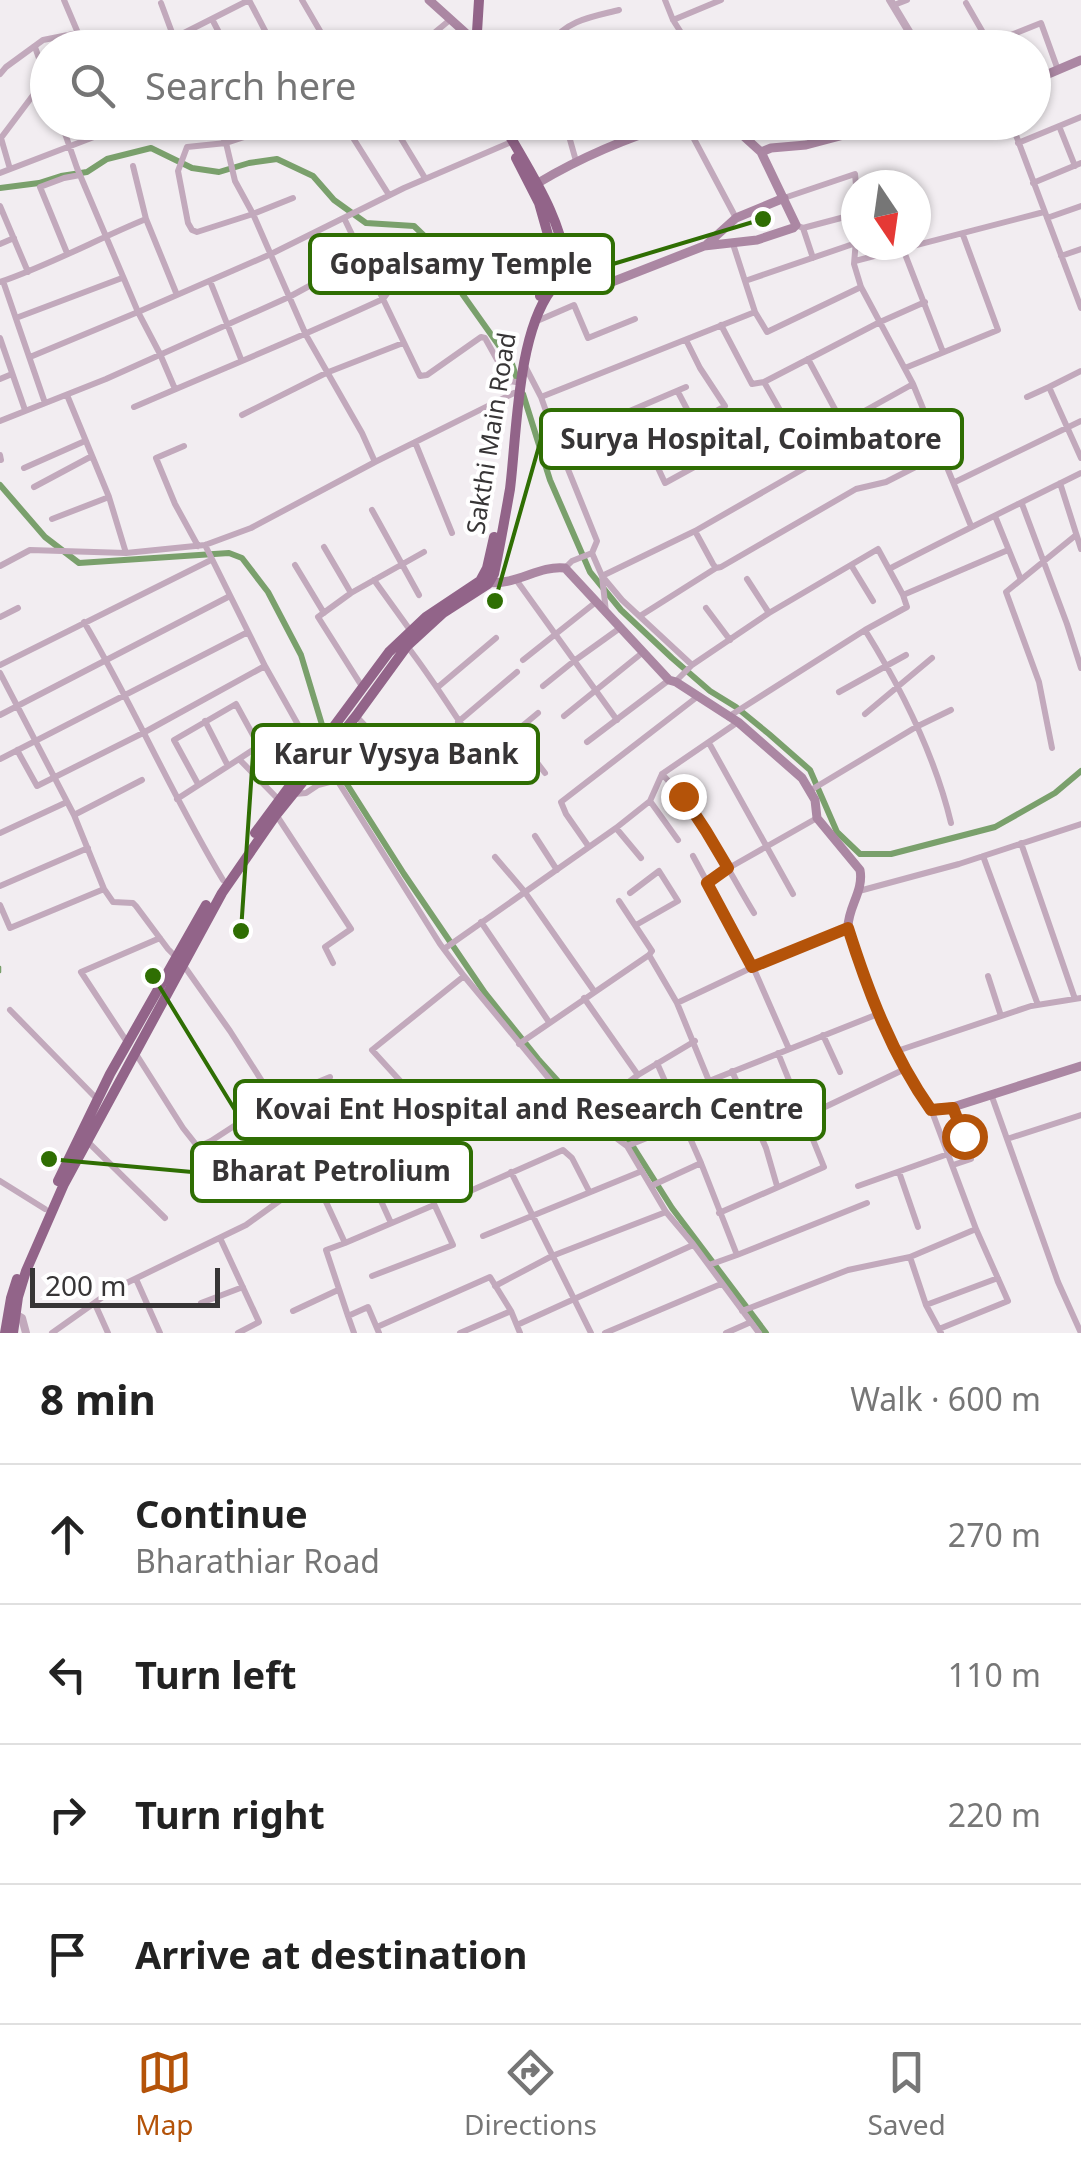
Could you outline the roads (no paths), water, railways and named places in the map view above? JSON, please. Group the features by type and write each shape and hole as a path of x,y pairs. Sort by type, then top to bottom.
{"highway":[{"path":"481,30 482,0"},
{"path":"338,731 356,716 407,646 494,574 510,488 518,376 544,300 567,274 552,230 508,140"},
{"path":"511,140 538,183 552,230"},
{"name":"Sakthi Main Road","path":"484,582 503,493 518,376 532,314 555,263 552,230"},
{"path":"13,1333 8,1311 22,1286 38,1241 64,1184 136,1053 191,929 278,798 338,731 389,652 426,616 484,582"},
{"path":"5,1333 16,1282 96,1099 222,893 317,756"}],"main road":[{"path":"429,0 462,30"},
{"path":"1051,73 1081,60"},
{"path":"538,183 576,160 627,140"},
{"path":"551,272 594,288 704,246 757,240 799,226 761,152 748,140"},
{"path":"761,152 823,140"},
{"path":"704,246 736,218 784,198"},
{"path":"484,582 517,580 568,565 642,653 674,681 731,718 802,778 811,790 817,818 860,870 862,881 848,928 878,1014 913,1084 931,1110 953,1108 1081,1066"}],"street":[{"path":"64,0 77,30"},
{"path":"189,30 249,0 265,30"},
{"path":"302,0 320,30"},
{"path":"665,0 678,30"},
{"path":"673,20 720,0"},
{"path":"908,0 892,3 909,30"},
{"path":"966,3 981,30"},
{"path":"161,4 171,30"},
{"path":"564,30 590,17 619,10"},
{"path":"212,18 218,30"},
{"path":"437,30 450,19"},
{"path":"1022,30 1041,23 1044,30"},
{"path":"0,74 30,50"},
{"path":"1051,51 1058,70"},
{"path":"10,169 0,138 30,102"},
{"path":"1051,129 1081,117"},
{"path":"1033,183 1078,164 1058,126"},
{"path":"66,140 122,278 175,390"},
{"path":"0,173 87,140"},
{"path":"225,140 236,181 306,335 374,462"},
{"path":"233,140 187,147 178,170 192,230 197,232 292,198"},
{"path":"354,140 389,196"},
{"path":"402,140 425,178"},
{"path":"570,140 576,160"},
{"path":"692,140 736,218"},
{"path":"1017,140 1061,256 1077,287 1081,308"},
{"path":"1018,144 1027,140"},
{"path":"30,357 271,254 425,178 509,143"},
{"path":"132,166 146,219 177,294"},
{"path":"67,252 40,187 79,173"},
{"path":"784,198 841,179"},
{"path":"0,206 28,272"},
{"path":"931,242 1081,206"},
{"path":"813,258 799,226 841,217"},
{"path":"45,403 1,281 146,219"},
{"path":"345,220 420,376 428,375 476,338 485,338 509,380 518,376"},
{"path":"905,368 998,330 963,235"},
{"path":"0,244 14,238"},
{"path":"732,244 755,312 767,332 861,286"},
{"path":"744,282 841,248"},
{"path":"1061,256 1081,249"},
{"path":"369,270 427,252"},
{"path":"0,422 289,296 361,258"},
{"path":"863,260 856,262 855,270 861,286 913,384 972,526"},
{"path":"907,260 943,352"},
{"path":"16,318 122,278"},
{"path":"210,280 241,360"},
{"path":"134,408 306,335 406,284"},
{"path":"722,325 752,384 764,382 924,302"},
{"path":"536,322 574,305 588,338 635,320"},
{"path":"542,398 755,312"},
{"path":"0,340 25,410"},
{"path":"648,449 725,406 686,340"},
{"path":"242,415 326,373 402,343"},
{"path":"602,576 695,531 852,441 808,359"},
{"path":"1027,397 1081,371"},
{"path":"0,379 12,374"},
{"path":"518,376 542,398 597,541 592,553 568,565"},
{"path":"0,566 30,550 126,553 203,546 251,528 415,442 518,376"},
{"path":"764,382 811,465"},
{"path":"841,424 913,384"},
{"path":"556,442 686,388"},
{"path":"1048,388 1081,458"},
{"path":"678,392 711,455"},
{"path":"67,394 109,497 126,553"},
{"path":"632,412 665,483 696,466"},
{"path":"955,482 1081,421"},
{"path":"24,468 86,440"},
{"path":"415,442 452,533"},
{"path":"184,446 156,458 176,504 211,560 317,756"},
{"path":"640,616 856,488 886,482 942,453"},
{"path":"34,488 92,456"},
{"path":"888,569 1081,473"},
{"path":"1060,484 1081,550"},
{"path":"52,519 109,497"},
{"path":"1022,504 1081,668"},
{"path":"372,510 419,595"},
{"path":"996,516 1021,580"},
{"path":"695,531 716,568"},
{"path":"1052,748 1040,682 1006,592 1076,535"},
{"path":"324,548 352,594"},
{"path":"444,949 650,801 662,774 709,743 744,706 907,607 878,550 768,613 587,742"},
{"path":"902,595 1008,550"},
{"path":"363,689 318,618 424,552"},
{"path":"592,553 602,576 622,600 692,665"},
{"path":"0,665 211,560"},
{"path":"850,565 873,601"},
{"path":"295,566 324,613"},
{"path":"602,576 606,612"},
{"path":"746,578 768,613"},
{"path":"374,580 410,630"},
{"path":"517,580 617,720"},
{"path":"0,715 230,596"},
{"path":"523,660 596,602"},
{"path":"0,618 18,608"},
{"path":"706,608 730,640"},
{"path":"84,622 222,880"},
{"path":"543,686 620,628"},
{"path":"865,630 887,664 916,727 944,792 951,822"},
{"path":"0,758 248,632"},
{"path":"438,687 496,638"},
{"path":"407,646 484,758 538,713"},
{"path":"564,716 642,653"},
{"path":"838,692 906,655"},
{"path":"865,714 932,658"},
{"path":"17,750 37,786 265,666"},
{"path":"458,722 517,672"},
{"path":"0,673 74,816 104,889 113,902 133,903 230,1030 274,1100 345,1243"},
{"path":"589,847 562,802 697,697"},
{"path":"177,799 259,746 236,704 174,740 198,784"},
{"path":"811,790 951,710"},
{"path":"356,716 375,736"},
{"path":"206,722 228,766"},
{"path":"514,733 545,773"},
{"path":"709,743 794,894"},
{"path":"239,759 278,798"},
{"path":"662,774 683,796 754,913"},
{"path":"74,816 142,780"},
{"path":"293,794 337,780 464,976 570,1104 627,1146 666,1212 759,1333"},
{"path":"650,801 678,840"},
{"path":"0,833 67,802"},
{"path":"276,815 351,929 325,947 333,963"},
{"path":"707,883 817,818"},
{"path":"859,891 1081,824"},
{"path":"616,828 641,858"},
{"path":"534,836 557,870"},
{"path":"897,1051 1038,1005 1078,999 1021,843"},
{"path":"0,886 88,848"},
{"path":"693,856 752,967 788,1049"},
{"path":"983,856 1038,1005"},
{"path":"494,857 524,892 594,991"},
{"path":"630,893 659,871 678,901 636,924"},
{"path":"0,905 10,928 104,889"},
{"path":"618,902 652,951 650,955 677,1003 710,1081 878,1014"},
{"path":"481,922 549,1022"},
{"path":"677,1003 848,928"},
{"path":"128,1043 81,972 160,938"},
{"path":"520,1043 650,955"},
{"path":"52,1333 63,1330 114,1290 246,1225 314,1176 413,1117 414,1100 372,1050 464,976"},
{"path":"988,976 1001,1016"},
{"path":"584,998 638,1075"},
{"path":"10,1010 96,1099"},
{"path":"822,1035 840,1072"},
{"path":"584,1116 657,1062 695,1042"},
{"path":"719,1213 824,1167 778,1052"},
{"path":"136,1053 198,1147 274,1100 330,1077"},
{"path":"657,1062 737,1255"},
{"path":"825,1108 906,1069"},
{"path":"732,1071 766,1148 777,1187"},
{"path":"992,1094 1058,1282 1081,1333"},
{"path":"953,1108 971,1158 953,1165"},
{"path":"910,1257 926,1305 940,1331 1008,1300 976,1230 931,1110"},
{"path":"1007,1139 1081,1116"},
{"path":"627,1146 684,1123"},
{"path":"372,1276 453,1245 398,1126"},
{"path":"87,1141 165,1218"},
{"path":"358,1150 391,1224"},
{"path":"462,1195 563,1150 572,1158 589,1191"},
{"path":"858,1186 948,1154"},
{"path":"651,1186 701,1163"},
{"path":"483,1236 642,1171"},
{"path":"511,1172 591,1333"},
{"path":"898,1172 918,1227"},
{"path":"0,1181 45,1209"},
{"path":"709,1265 867,1204"},
{"path":"354,1333 326,1250 434,1205"},
{"path":"495,1286 552,1256 666,1212"},
{"path":"741,1312 848,1270 910,1257 976,1230"},
{"path":"220,1238 259,1322 238,1333"},
{"path":"348,1316 368,1307 378,1330 490,1277 518,1329 693,1244"},
{"path":"136,1278 160,1333"},
{"path":"926,1305 998,1278"},
{"path":"605,1333 721,1284"},
{"path":"201,1303 243,1287"},
{"path":"294,1311 338,1290"},
{"path":"95,1304 108,1333"},
{"path":"8,1311 22,1318 26,1333"},
{"path":"460,1333 511,1311"},
{"path":"726,1333 750,1322"}],"waterway":[{"path":"0,188 87,172 107,159 151,148 192,168 219,172 277,159 313,176 334,200 366,223 414,226 439,250 463,295 512,364 518,382"},
{"path":"523,394 550,480 590,572 621,610 672,658 810,770 837,832 860,854 891,854 995,827 1055,793 1081,771"},
{"path":"0,485 45,537 79,563 229,553 242,558 268,592 301,655 326,738"},
{"path":"330,750 336,767 404,874 485,993 575,1100 627,1137 672,1208 766,1333"},
{"path":"0,967 0,972"}],"place":[{"name":"Gopalsamy Temple","path":"763,219"},
{"name":"Surya Hospital, Coimbatore","path":"495,601"},
{"name":"Karur Vysya Bank","path":"241,931"},
{"name":"Kovai Ent Hospital and Research Centre","path":"153,976"},
{"name":"Bharat Petrolium","path":"49,1159"}]}
